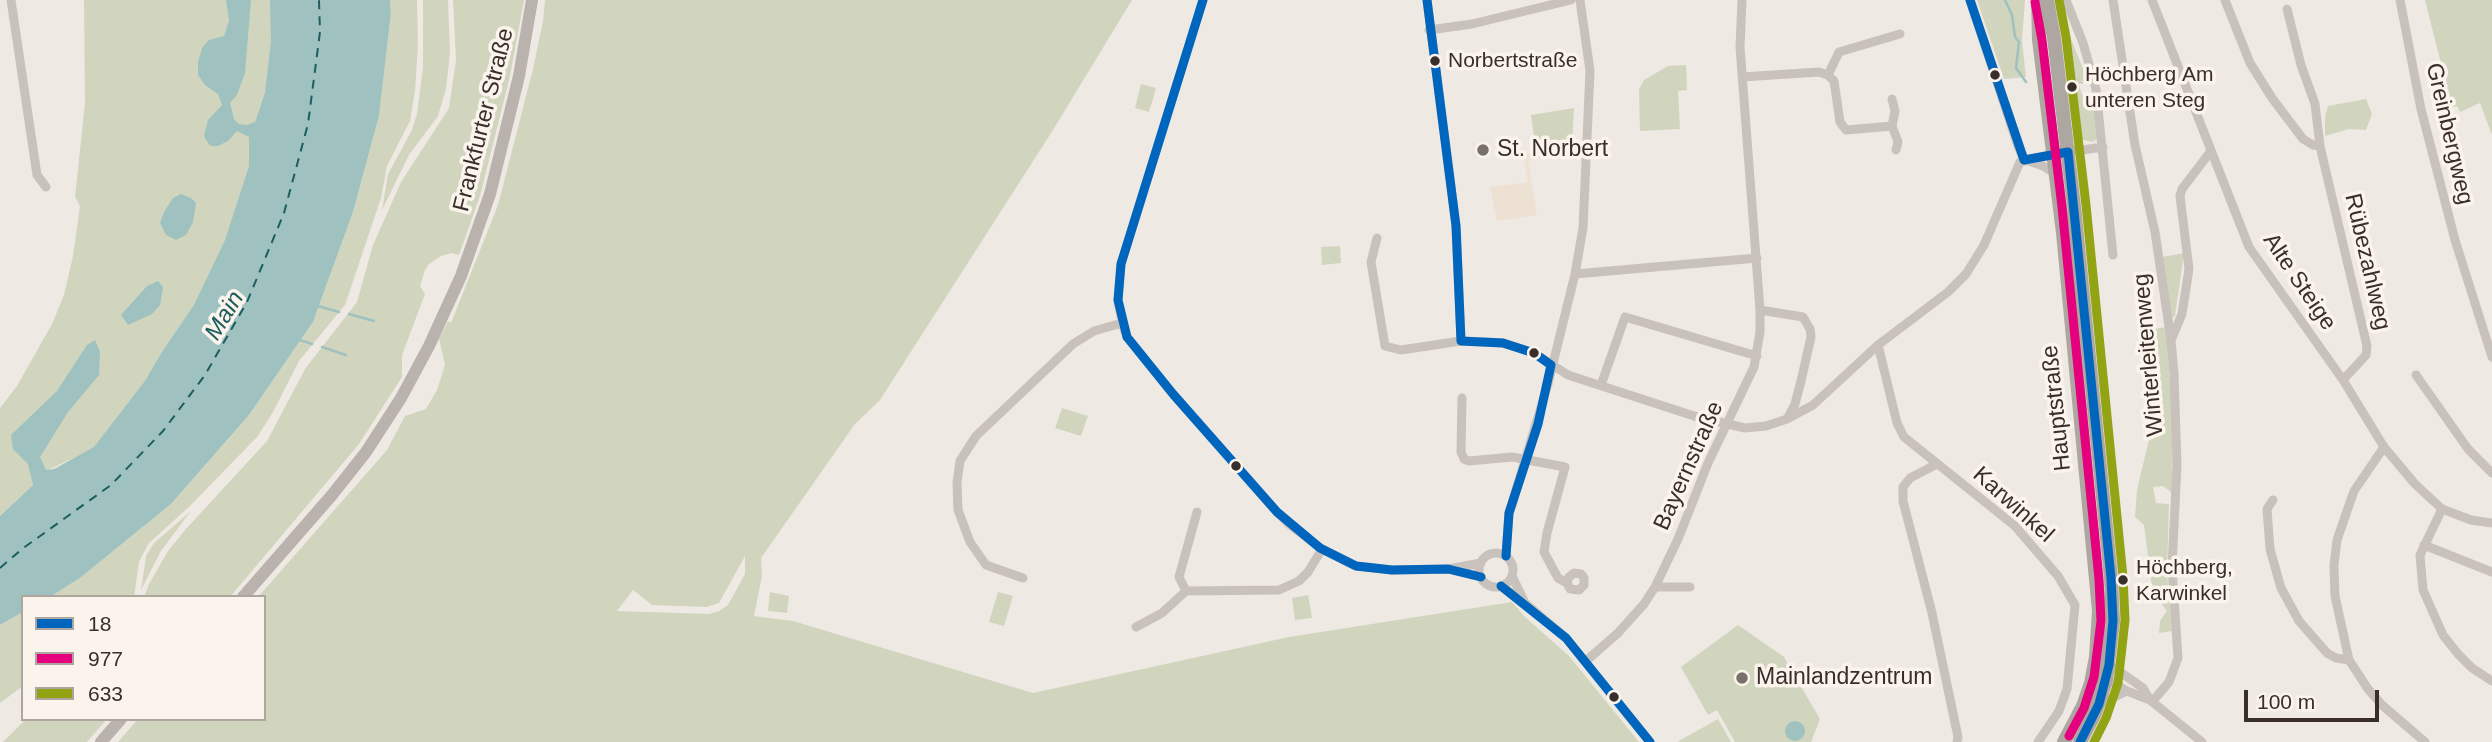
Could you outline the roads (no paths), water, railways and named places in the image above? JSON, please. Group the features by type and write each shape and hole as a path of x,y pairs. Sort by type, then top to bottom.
{"main road":[{"name":"Frankfurter Straße","path":"245,595 366,452 401,398 435,334 465,266 490,194 519,76 532,0"},
{"name":"Hauptstraße","path":"2038,0 2043,73 2061,153 2056,174 2099,611 2101,669"},
{"name":"Hauptstraße","path":"2047,0 2054,38 2061,153 2111,578 2113,621 2101,669"},
{"path":"2080,742 2099,704 2101,669"},
{"path":"2064,742 2101,669"},
{"path":"102,742 119,721"}],"street":[{"path":"11,0 37,175 46,187"},
{"path":"1203,0 1121,264 1118,287 1122,323 1127,337 1140,356 1277,512 1290,526 1322,549 1356,566 1376,569 1448,569 1481,563"},
{"path":"1427,0 1456,226 1461,341"},
{"path":"1429,30 1472,24 1571,0"},
{"path":"1525,603 1512,576 1512,565 1506,556 1507,528 1513,499 1548,384 1575,274 1583,228 1590,85 1589,55 1580,0"},
{"name":"Bayernstraße","path":"1586,661 1618,634 1655,587 1678,539 1707,463 1757,356 1760,310 1740,47 1742,0"},
{"path":"1970,0 2024,160 2043,166 2056,174"},
{"path":"2066,0 2092,68 2096,89 2113,256"},
{"name":"Winterleitenweg","path":"2113,0 2135,145 2155,232 2171,340 2178,466 2172,567 2178,658 2169,682 2151,701"},
{"name":"Alte Steige","path":"2152,0 2249,247 2343,380 2384,447 2415,484 2442,509 2471,520 2492,523"},
{"path":"2225,0 2250,63 2272,98 2303,139 2319,146"},
{"name":"Greinbergweg","path":"2400,0 2421,109 2455,240 2487,329 2492,357"},
{"name":"Rübezahlweg","path":"2287,9 2301,65 2315,104 2319,146 2367,346 2365,355 2343,380"},
{"path":"1829,75 1839,52 1900,34"},
{"path":"1742,77 1819,72 1829,75 1834,81 1843,129 1892,126"},
{"path":"1892,99 1895,111 1892,126 1898,142 1896,149"},
{"path":"1377,238 1371,262 1385,346 1401,350 1461,341 1503,343 1534,354 1568,375 1727,425 1745,428 1766,426 1787,419 1813,405 1878,345 1948,292 1966,274 1984,245 2017,167 2024,160 2103,147"},
{"path":"2171,340 2182,314 2189,269 2180,196 2211,151"},
{"path":"1575,274 1757,258"},
{"path":"1760,310 1803,317 1811,329 1795,404 1787,419"},
{"path":"1601,385 1625,317 1757,356"},
{"path":"1023,578 986,565 970,542 958,510 957,483 960,461 976,436 1062,353 1083,336 1122,323"},
{"name":"Karwinkel","path":"1878,345 1897,423 1904,437 2015,526 2058,576 2075,605 2067,689 2059,711 2038,742"},
{"path":"2416,375 2468,449 2492,472"},
{"path":"1462,398 1461,452 1464,459 1469,461 1513,457 1565,467 1544,552 1558,578 1567,583"},
{"path":"2384,447 2354,491 2337,540 2334,565 2335,596 2349,660 2382,705 2425,742"},
{"path":"1937,464 1910,478 1903,487 1903,501 1932,613 1957,742"},
{"path":"2273,500 2267,509 2270,549 2281,588 2299,621 2327,653 2349,660"},
{"path":"2442,509 2424,545 2420,568 2431,611 2443,635 2458,654 2472,668 2492,681"},
{"path":"1186,591 1179,577 1197,512"},
{"path":"1481,577 1481,563 1495,553 1507,528"},
{"path":"2424,545 2492,572"},
{"path":"1136,627 1162,613 1186,591 1279,590 1300,581 1322,549"},
{"path":"1495,553 1506,556"},
{"path":"1448,569 1481,577 1490,586 1501,586 1512,576"},
{"path":"1501,586 1566,638 1650,742"},
{"path":"1655,587 1690,587"},
{"path":"2101,669 2127,691 2151,701 2202,742"},
{"path":"2101,669 2143,688 2151,701"},
{"path":"2099,704 2127,691"}],"water":[{"name":"Main","path":"226,0 251,0 245,73 237,95 230,103 234,119 239,124 247,125 255,122 265,92 271,42 270,0 390,0 391,13 379,116 353,212 313,322 249,415 171,504 80,578 53,595 21,595 21,613 0,625 0,516 33,485 28,464 13,449 11,435 57,391 87,345 95,340 100,352 99,375 68,412 40,457 46,470 54,469 94,447 145,381 194,305 225,240 249,166 249,137 237,131 228,141 218,146 208,143 204,136 208,120 222,105 218,94 205,85 198,75 198,62 202,48 209,40 224,36 229,21"},
{"path":"181,194 196,203 193,222 186,235 176,240 166,235 160,223 173,198"},
{"path":"158,281 163,287 160,305 152,314 128,325 121,315 147,286"},
{"path":"1795,721 1802,724 1805,731 1802,738 1795,741 1788,738 1785,731 1788,724"}],"waterway":[{"path":"2005,0 2012,15 2015,37 2019,42 2016,68 2026,82"},
{"path":"318,306 339,312"},
{"path":"349,314 374,321"},
{"path":"300,340 312,344"},
{"path":"322,347 346,355"}],"place":[{"name":"Norbertstraße","path":"1435,61"},
{"name":"Höchberg Am unteren Steg","path":"2072,87"},
{"name":"St. Norbert","path":"1483,150"},
{"name":"Höchberg, Karwinkel","path":"2123,580"},
{"name":"Mainlandzentrum","path":"1742,678"}]}
